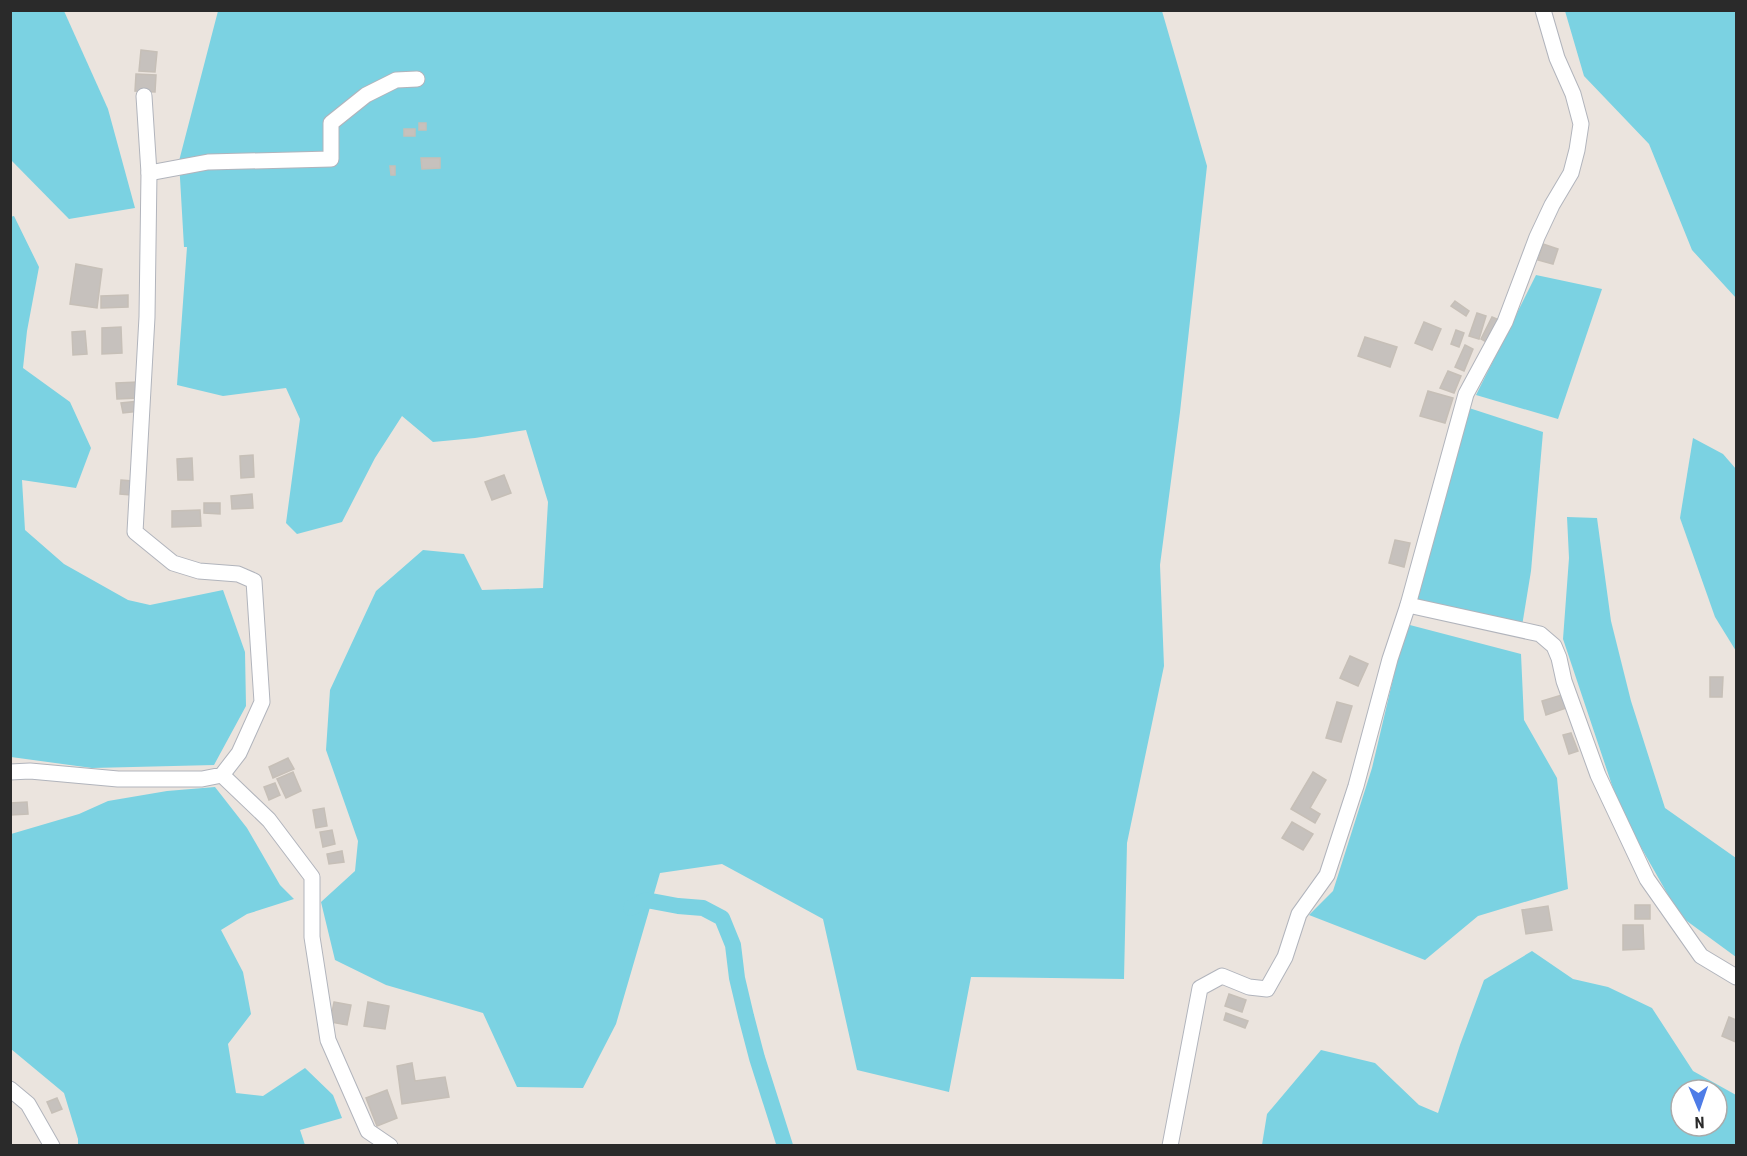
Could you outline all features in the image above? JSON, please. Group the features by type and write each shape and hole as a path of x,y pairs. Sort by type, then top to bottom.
{"street":[{"path":"1170,1146 1200,987 1222,976 1248,987 1267,989 1285,957 1299,914 1327,875 1356,786 1466,394 1505,322 1537,237 1571,173 1581,124 1573,94 1557,58 1543,10"},
{"path":"149,172 208,162 332,159 331,123 366,95 396,80 417,79"},
{"path":"10,772 30,771 130,779 202,779 222,775 239,753 262,702 254,581 238,574 199,571 173,563 135,532 147,317 149,172 144,96"},
{"path":"1408,606 1540,634 1554,646 1564,681 1598,775 1647,879 1701,956 1737,977"},
{"path":"222,775 269,820 312,877 312,937 328,1040 368,1131 390,1146"},
{"path":"10,1089 28,1104 52,1146"}],"water":[{"path":"10,11 64,11 108,109 135,208 69,219 11,160"},
{"path":"218,11 1162,11 1207,166 1180,412 1160,565 1164,666 1127,843 1124,979 971,977 949,1092 857,1070 823,919 722,864 660,873 616,1024 583,1088 517,1087 483,1013 386,985 335,960 321,902 355,871 358,841 326,750 330,690 376,591 423,550 464,554 482,590 543,588 548,502 526,430 433,442 402,416 375,458 342,522 297,534 286,523 300,419 286,388 223,396 177,385 187,247 184,247 179,161"},
{"path":"1565,11 1736,11 1736,298 1692,250 1649,144 1584,76"},
{"path":"14,216 39,267 27,331 23,368 70,402 91,448 76,488 22,480 25,530 64,564 128,600 150,605 223,590 245,652 246,706 214,765 92,768 11,757 10,217"},
{"path":"1536,275 1602,289 1558,419 1476,395"},
{"path":"1466,407 1543,432 1531,571 1522,626 1414,602"},
{"path":"1693,438 1723,454 1736,469 1736,651 1715,617 1680,518"},
{"path":"1567,517 1597,518 1611,621 1631,701 1665,808 1736,858 1736,957 1680,916 1621,812 1563,639 1569,558"},
{"path":"1406,624 1521,654 1524,720 1557,778 1568,889 1478,916 1425,960 1309,915 1333,891 1372,768"},
{"path":"215,787 247,828 280,885 294,899 247,914 221,930 243,972 251,1014 228,1044 236,1093 263,1096 305,1068 333,1095 342,1118 300,1130 305,1145 78,1145 64,1093 11,1049 11,834 79,814 108,801 167,791"},
{"path":"1532,951 1573,979 1608,987 1652,1008 1693,1071 1706,1078 1669,1078 1669,1138 1729,1138 1729,1091 1736,1095 1736,1145 1262,1145 1267,1114 1321,1050 1375,1063 1419,1105 1438,1113 1484,980"}],"building":[{"path":"141,50 157,52 155,72 139,71"},
{"path":"136,74 156,75 155,92 135,91"},
{"path":"419,123 426,123 426,130 419,130"},
{"path":"404,129 415,129 415,136 404,136"},
{"path":"421,158 440,158 440,168 422,169"},
{"path":"390,166 395,166 395,175 391,175"},
{"path":"1543,244 1558,249 1553,264 1538,260"},
{"path":"76,264 102,269 97,308 70,304"},
{"path":"128,295 128,307 101,308 101,296"},
{"path":"1455,301 1469,311 1466,316 1451,306"},
{"path":"1477,313 1486,316 1479,339 1469,336"},
{"path":"1492,317 1499,320 1488,343 1481,339"},
{"path":"1424,322 1441,329 1432,350 1415,343"},
{"path":"121,327 122,353 102,354 102,328"},
{"path":"1456,330 1464,333 1459,347 1451,344"},
{"path":"85,331 87,354 73,355 72,332"},
{"path":"1365,337 1397,347 1390,367 1358,356"},
{"path":"1465,345 1473,349 1464,371 1455,367"},
{"path":"1448,371 1461,376 1454,393 1440,388"},
{"path":"138,382 139,398 117,399 116,383"},
{"path":"1428,391 1453,398 1445,423 1420,416"},
{"path":"139,401 140,411 123,413 121,403"},
{"path":"253,455 254,477 241,478 240,456"},
{"path":"192,458 193,480 178,480 177,459"},
{"path":"504,475 511,493 492,500 485,482"},
{"path":"121,480 132,481 131,495 120,494"},
{"path":"252,494 253,508 232,509 231,496"},
{"path":"204,503 220,503 220,514 204,513"},
{"path":"200,510 201,526 172,527 172,511"},
{"path":"1395,540 1410,543 1404,567 1389,563"},
{"path":"1350,656 1368,664 1358,686 1340,678"},
{"path":"1710,677 1723,677 1722,697 1710,697"},
{"path":"1562,695 1566,708 1546,715 1542,701"},
{"path":"1337,702 1352,706 1341,742 1326,738"},
{"path":"1571,733 1578,751 1569,754 1563,735"},
{"path":"288,758 294,769 273,778 269,767"},
{"path":"293,772 301,791 286,798 277,779"},
{"path":"1313,772 1326,780 1310,808 1320,814 1315,823 1291,809"},
{"path":"275,783 280,795 269,800 264,787"},
{"path":"27,802 28,814 11,815 10,803"},
{"path":"324,808 327,826 316,828 313,810"},
{"path":"1292,822 1313,834 1303,850 1282,838"},
{"path":"332,830 335,844 323,847 320,832"},
{"path":"342,851 344,862 329,864 327,854"},
{"path":"1635,905 1650,905 1650,919 1635,919"},
{"path":"1548,906 1552,930 1526,934 1522,910"},
{"path":"1623,925 1643,925 1644,949 1623,950"},
{"path":"1229,994 1246,1000 1242,1012 1225,1006"},
{"path":"334,1002 351,1005 347,1025 330,1022"},
{"path":"368,1002 389,1006 385,1029 364,1026"},
{"path":"1226,1013 1248,1021 1245,1028 1224,1020"},
{"path":"1729,1017 1736,1020 1736,1042 1722,1036"},
{"path":"412,1063 415,1081 445,1077 449,1097 402,1104 397,1066"},
{"path":"387,1090 397,1118 377,1126 366,1098"},
{"path":"57,1098 62,1109 52,1113 47,1102"}],"waterway":[{"path":"631,908 646,900 703,908 722,918 733,945 737,978 757,1058 785,1146"}]}
